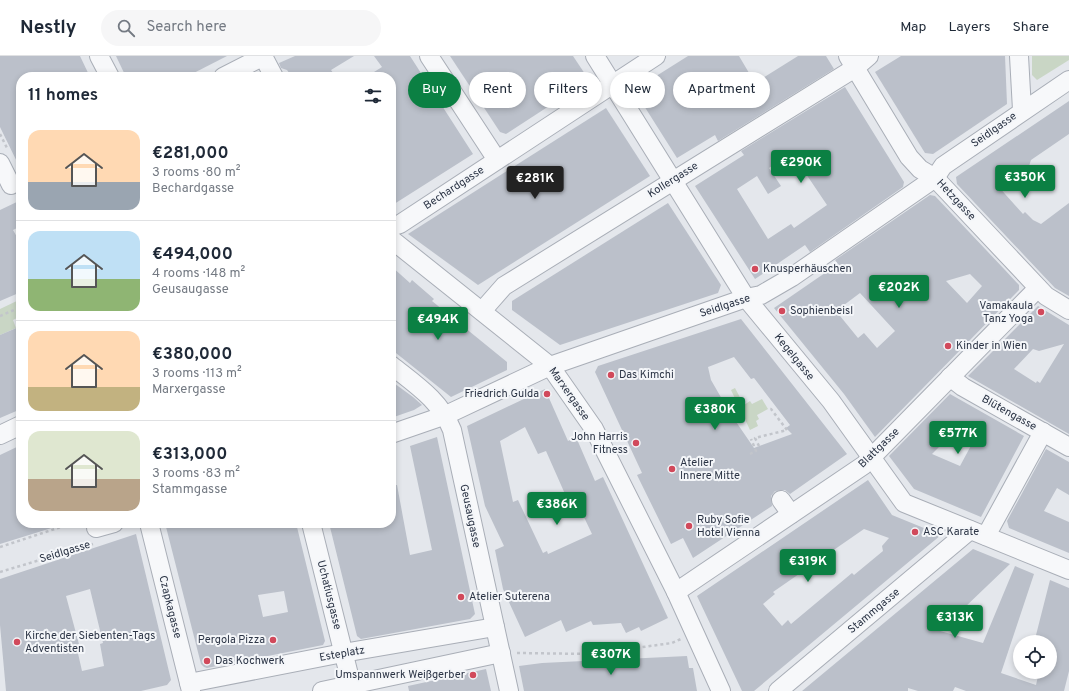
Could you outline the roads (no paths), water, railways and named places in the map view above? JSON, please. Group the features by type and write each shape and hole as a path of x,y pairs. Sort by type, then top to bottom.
{"street":[{"path":"99,56 107,72"},
{"path":"233,72 264,56 272,72"},
{"path":"429,56 497,160"},
{"name":"Kegelgasse","path":"595,56 610,79"},
{"name":"Bechardgasse","path":"631,72 656,56"},
{"name":"Kollergasse","path":"482,311 504,286 673,180 851,62 869,56"},
{"path":"1019,56 1022,110"},
{"name":"Hetzgasse","path":"851,62 909,157 920,169 935,178 1046,296 1069,310"},
{"name":"Seidlgasse","path":"396,432 446,415 550,366 746,298 761,295 792,277 935,178 943,166 1022,110 1069,80"},
{"name":"Bechardgasse","path":"396,225 610,86"},
{"name":"Kegelgasse","path":"628,108 746,298 830,401 904,503 1069,570"},
{"path":"0,163 11,185"},
{"name":"Marxergasse","path":"396,243 550,366 594,429 676,592 687,636 721,691"},
{"name":"Blattgasse","path":"676,592 786,507 864,464 1038,288"},
{"name":"Geusaugasse","path":"396,369 429,395 446,415 452,430 509,691"},
{"name":"Blütengasse","path":"950,377 963,387 1069,447"},
{"path":"0,435 16,427"},
{"name":"Stammgasse","path":"778,691 978,533 1043,432"},
{"name":"Czapkagasse","path":"150,528 190,687"},
{"name":"Uchatiusgasse","path":"311,528 352,688"},
{"name":"Esteplatz","path":"190,687 343,653 495,627"},
{"path":"322,691 352,688 501,653"}],"place":[{"name":"Knusperhäuschen","path":"755,269"},
{"name":"Sophienbeisl","path":"782,311"},
{"name":"Vamakaula Tanz Yoga","path":"1041,312"},
{"name":"Kinder in Wien","path":"948,346"},
{"name":"Das Kimchi","path":"611,375"},
{"name":"Friedrich Gulda","path":"547,394"},
{"name":"John Harris Fitness","path":"636,443"},
{"name":"Atelier Innere Mitte","path":"672,469"},
{"name":"Ruby Sofie Hotel Vienna","path":"689,526"},
{"name":"ASC Karate","path":"915,532"},
{"name":"Atelier Suterena","path":"461,597"},
{"name":"Pergola Pizza","path":"273,640"},
{"name":"Kirche der Siebenten-Tags Adventisten","path":"17,642"},
{"name":"Das Kochwerk","path":"207,661"},
{"name":"Umspannwerk Weißgerber","path":"473,675"}]}
